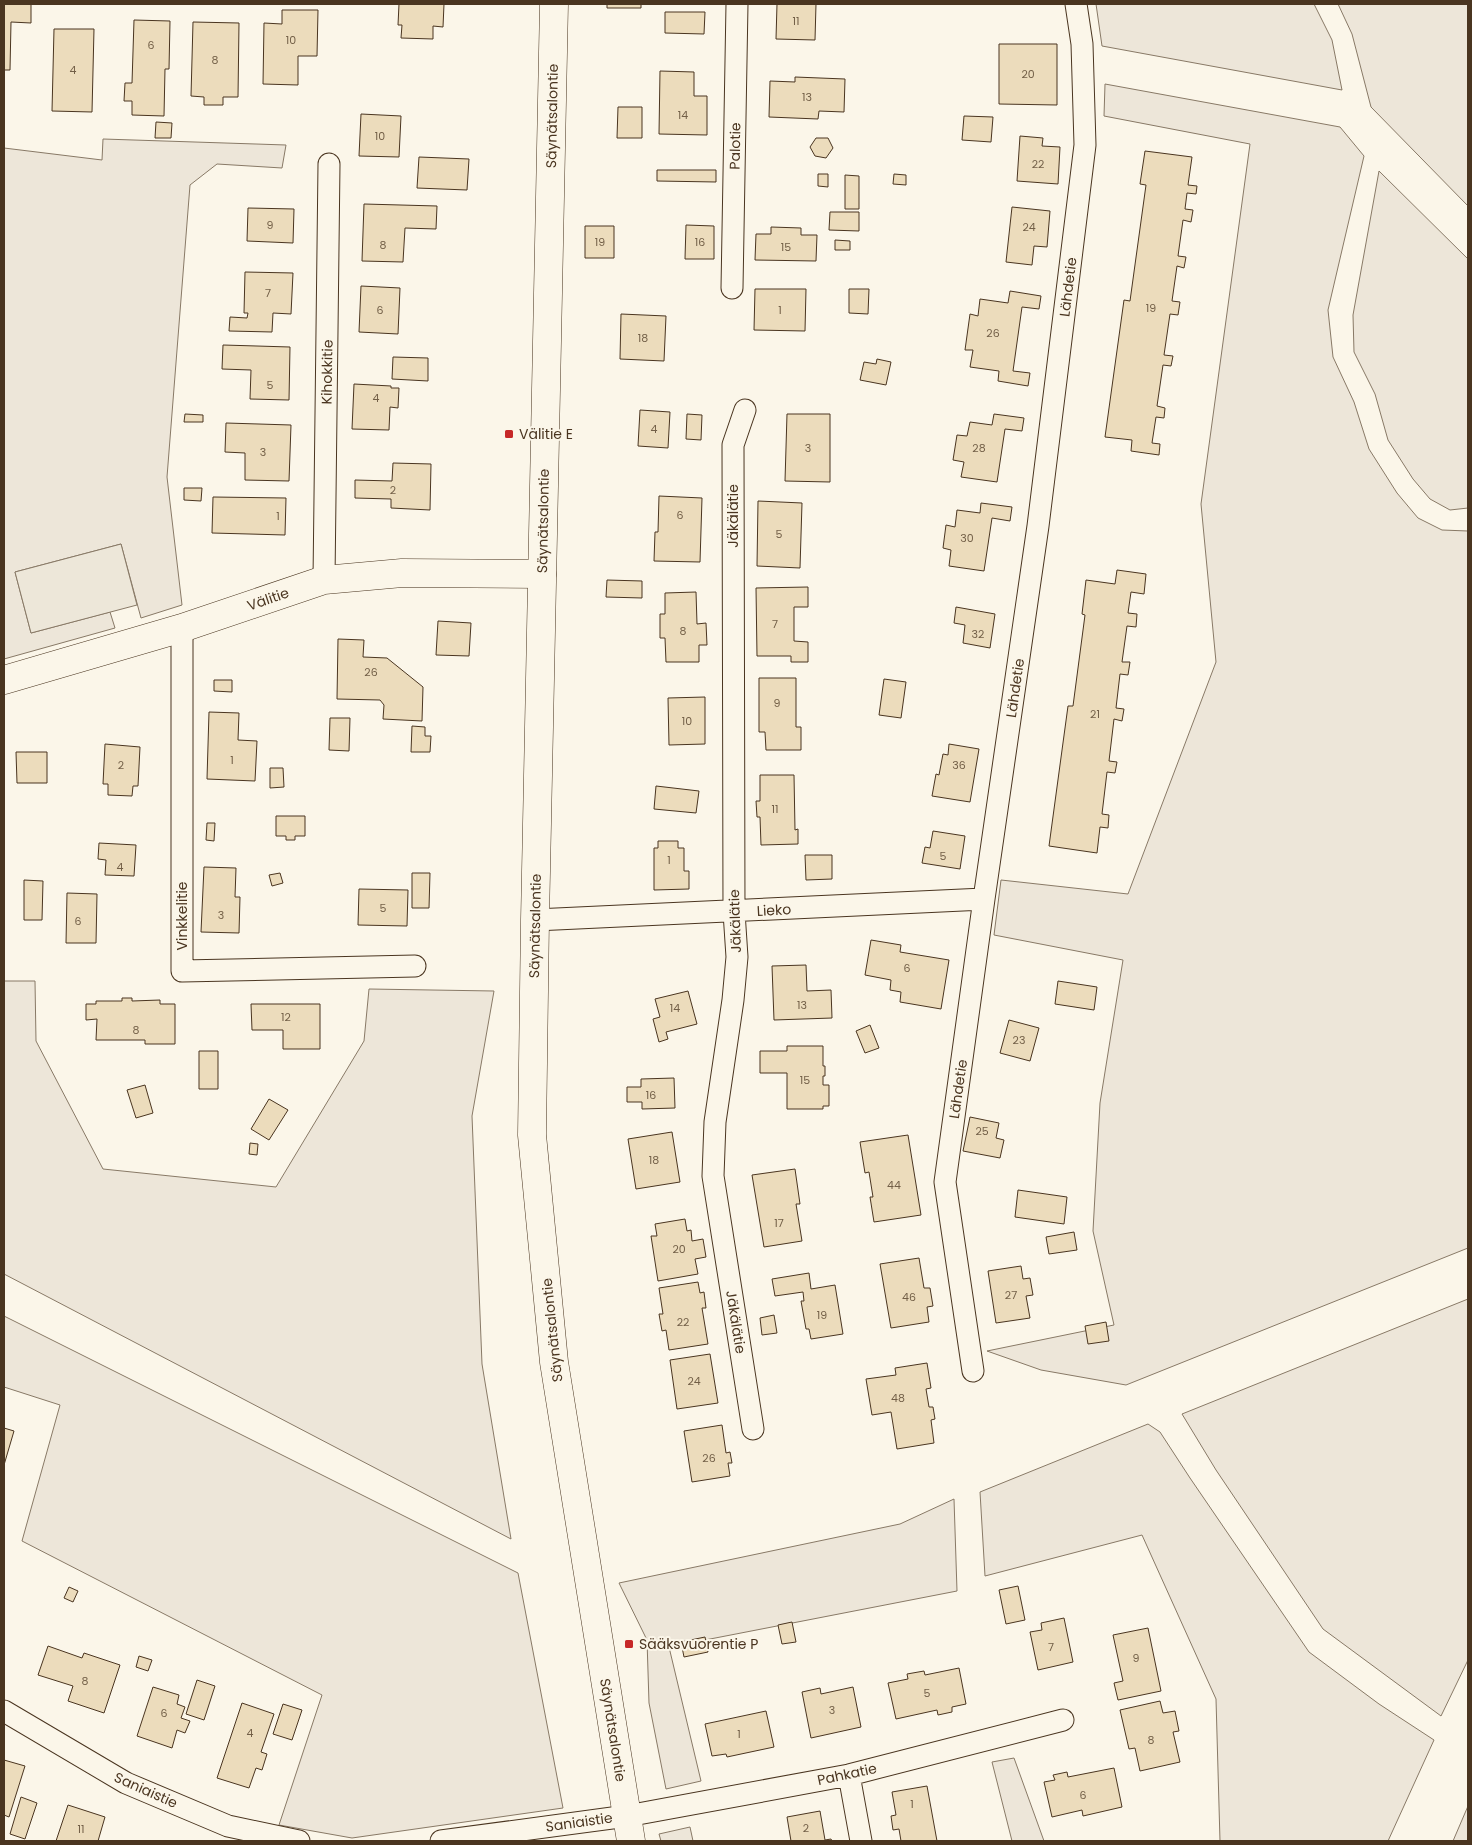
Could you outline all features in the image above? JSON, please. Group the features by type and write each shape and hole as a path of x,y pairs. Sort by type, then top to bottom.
{"main road":[{"name":"Säynätsalontie","path":"554,4 532,1135 554,1362 629,1828"},
{"name":"Välitie","path":"4,680 182,628 324,580 402,573 542,574"}],"street":[{"name":"Palotie","path":"732,288 737,4"},
{"name":"Lähdetie","path":"974,1371 945,1182 1038,526 1085,145 1082,44 1076,4"},
{"name":"Kihokkitie","path":"324,580 329,164"},
{"name":"Jäkälätie","path":"745,410 733,445 734,912 737,957 733,1000 715,1122 713,1176 753,1429"},
{"name":"Vinkkelitie","path":"182,628 182,971 415,966"},
{"name":"Lieko","path":"535,920 984,899"},
{"name":"Saniaistie","path":"4,1711 126,1783 228,1826 298,1841"},
{"name":"Pahkatie","path":"629,1828 849,1775 1063,1720"},
{"path":"849,1775 861,1841"},
{"name":"Saniaistie","path":"441,1841 629,1828"}],"shaded area":[{"path":"1096,4 1314,4 1332,40 1342,90 1102,46"},
{"path":"1338,4 1468,4 1468,206 1371,107 1352,34"},
{"path":"1105,84 1340,127 1364,156 1328,310 1333,357 1354,402 1369,449 1397,493 1418,518 1442,530 1468,531 1468,1248 1126,1385 1041,1370 987,1351 1114,1325 1093,1231 1100,1103 1123,960 994,935 1001,880 1128,894 1216,662 1201,504 1250,144 1104,116"},
{"path":"103,139 286,145 282,168 217,164 190,185 167,477 182,605 141,618 121,544 15,572 31,633 110,612 115,628 4,659 4,148 102,160"},
{"path":"1379,171 1468,259 1468,508 1450,510 1430,499 1413,479 1388,440 1375,394 1354,352 1353,315"},
{"path":"121,544 137,605 31,633 15,572"},
{"path":"4,981 35,981 36,1041 103,1169 276,1187 364,1041 369,989 494,991 472,1116 482,1364 511,1539 4,1274"},
{"path":"1468,1299 1468,1660 1441,1716 1323,1629 1216,1470 1182,1414"},
{"path":"4,1316 518,1573 563,1808 352,1838 279,1825 322,1695 22,1541 60,1405 4,1387"},
{"path":"1148,1424 1160,1432 1309,1652 1379,1704 1434,1740 1388,1841 1220,1841 1216,1699 1142,1535 985,1576 980,1492"},
{"path":"954,1499 957,1591 669,1647 701,1781 666,1789 649,1703 647,1640 619,1583 900,1524"},
{"path":"1014,1758 1044,1841 1012,1841 992,1762"},
{"path":"1468,1806 1468,1841 1453,1841"},
{"path":"690,1827 693,1841 661,1841 659,1834"}],"building":[{"path":"4,4 31,4 31,23 11,22 10,70 4,70"},
{"path":"399,4 444,4 443,27 433,26 433,39 401,38 402,25 398,25"},
{"path":"607,4 641,4 641,8 607,8"},
{"path":"777,4 816,4 815,40 776,39"},
{"path":"282,10 318,10 317,56 298,56 298,85 263,84 264,23 282,24"},
{"path":"665,12 705,12 704,34 665,33"},
{"path":"134,20 170,21 169,69 165,69 164,116 132,115 132,101 124,101 125,83 132,83"},
{"path":"193,22 239,23 238,97 223,97 223,105 204,105 204,97 191,96"},
{"path":"54,29 94,29 92,112 52,111"},
{"path":"999,44 1057,44 1057,105 999,104"},
{"path":"660,71 694,72 694,96 707,96 707,135 659,134"},
{"path":"795,77 845,79 844,112 819,111 818,119 769,117 770,81 795,82"},
{"path":"618,107 642,107 642,138 617,138"},
{"path":"361,114 401,116 399,157 359,156"},
{"path":"964,116 993,117 991,142 962,140"},
{"path":"156,122 172,123 171,138 155,138"},
{"path":"1020,136 1043,138 1042,146 1060,147 1058,184 1017,181"},
{"path":"816,138 828,138 833,148 826,158 815,156 810,147"},
{"path":"1145,151 1192,157 1188,185 1197,186 1196,194 1187,193 1185,209 1193,210 1191,222 1183,220 1178,256 1186,257 1184,268 1177,266 1172,301 1180,302 1178,315 1170,314 1164,355 1173,356 1171,366 1163,365 1157,406 1165,408 1164,418 1156,417 1152,443 1160,444 1159,455 1131,451 1132,440 1105,437 1124,300 1130,301 1146,185 1140,184"},
{"path":"419,157 469,159 467,190 417,188"},
{"path":"657,170 716,170 716,182 657,181"},
{"path":"818,174 828,174 828,187 818,186"},
{"path":"894,174 906,175 906,185 893,184"},
{"path":"845,175 859,176 859,209 845,209"},
{"path":"364,204 437,206 436,229 405,228 403,262 362,261"},
{"path":"1012,207 1050,211 1047,247 1034,246 1032,265 1006,262"},
{"path":"248,208 294,209 293,243 247,241"},
{"path":"830,212 859,212 859,231 829,230"},
{"path":"686,225 714,226 714,259 685,259"},
{"path":"585,226 614,226 614,258 585,258"},
{"path":"771,227 801,228 801,235 817,235 816,261 755,260 756,234 771,234"},
{"path":"835,240 850,241 850,250 835,250"},
{"path":"245,272 293,273 291,314 273,313 272,332 229,331 230,317 247,318 248,313 244,313"},
{"path":"361,286 400,288 398,334 359,332"},
{"path":"755,289 806,289 805,331 754,330"},
{"path":"849,289 869,289 868,314 849,313"},
{"path":"1010,291 1041,296 1039,309 1022,307 1013,371 1030,373 1028,386 998,381 999,371 970,367 973,350 965,350 970,314 978,316 980,299 1008,303"},
{"path":"621,314 666,316 664,361 620,359"},
{"path":"223,345 290,347 289,400 250,399 251,370 222,369"},
{"path":"393,357 428,358 428,381 392,379"},
{"path":"877,359 891,362 886,385 860,380 864,362 876,364"},
{"path":"354,384 399,388 398,408 390,407 389,430 352,429"},
{"path":"640,410 670,412 668,448 638,446"},
{"path":"185,414 203,415 203,422 184,422"},
{"path":"687,414 702,415 701,440 686,439"},
{"path":"787,414 830,414 830,482 785,481"},
{"path":"994,414 1024,418 1022,431 1005,429 997,482 961,477 964,462 953,460 957,435 967,436 970,422 992,425"},
{"path":"226,423 291,425 289,481 245,480 245,453 225,452"},
{"path":"393,463 431,464 430,510 391,508 391,499 355,498 355,480 392,481"},
{"path":"184,488 202,488 201,501 184,500"},
{"path":"659,496 702,498 700,562 654,561 655,532 658,532"},
{"path":"213,497 286,498 285,535 212,533"},
{"path":"758,501 802,503 800,568 757,566"},
{"path":"981,503 1012,507 1010,521 992,518 984,571 949,566 951,550 943,548 946,525 955,527 957,510 980,513"},
{"path":"1117,570 1146,574 1144,594 1131,592 1128,613 1137,614 1136,627 1127,626 1122,662 1130,662 1128,675 1120,674 1116,708 1124,709 1122,721 1114,719 1109,761 1117,762 1115,773 1107,772 1102,814 1109,815 1108,828 1100,827 1097,853 1049,846 1068,706 1073,706 1085,615 1082,614 1086,580 1115,584"},
{"path":"607,580 642,581 642,598 606,597"},
{"path":"808,587 808,607 794,607 794,641 808,642 808,662 791,662 791,656 757,656 756,588"},
{"path":"696,592 697,624 706,623 707,645 699,645 699,662 666,662 665,638 660,638 660,614 665,614 665,593"},
{"path":"956,607 995,614 990,648 963,643 965,625 954,623"},
{"path":"438,621 471,623 469,656 436,655"},
{"path":"338,639 364,640 363,657 387,658 423,687 422,721 383,719 384,705 380,700 337,699"},
{"path":"759,678 796,678 796,727 801,727 801,750 766,750 765,732 759,732"},
{"path":"884,679 906,682 901,718 879,715"},
{"path":"214,680 232,680 232,692 214,691"},
{"path":"705,697 705,744 669,745 668,698"},
{"path":"209,712 239,713 238,740 257,741 255,781 207,779"},
{"path":"330,718 350,718 349,751 329,750"},
{"path":"412,726 425,727 425,736 431,736 430,752 411,752"},
{"path":"105,744 140,747 138,786 133,786 132,796 108,795 108,784 103,784"},
{"path":"949,744 979,749 970,802 932,796 936,774 939,775 943,754 948,755"},
{"path":"16,752 47,752 47,783 17,783"},
{"path":"270,768 283,768 284,787 270,788"},
{"path":"760,775 794,775 795,830 798,829 798,844 761,845 760,817 757,817 756,801 760,801"},
{"path":"656,786 699,791 696,813 654,809"},
{"path":"276,816 305,816 305,836 295,836 295,840 286,840 286,836 276,836"},
{"path":"207,823 215,823 214,841 206,840"},
{"path":"933,831 965,836 960,869 922,863 925,847 930,848"},
{"path":"658,841 678,841 678,848 684,848 684,871 689,871 689,889 654,890 654,848 658,848"},
{"path":"99,843 136,845 134,876 105,875 106,860 98,859"},
{"path":"805,855 832,855 832,879 806,880"},
{"path":"204,867 236,868 235,897 240,897 239,933 201,932"},
{"path":"280,873 283,883 272,886 269,875"},
{"path":"412,873 430,873 429,908 412,908"},
{"path":"24,880 43,881 42,920 24,920"},
{"path":"359,889 408,890 407,926 358,925"},
{"path":"67,893 97,894 96,943 66,943"},
{"path":"871,940 901,945 900,952 949,960 941,1009 900,1002 901,992 890,990 891,980 865,975"},
{"path":"806,965 807,991 831,990 832,1018 774,1020 772,966"},
{"path":"1058,981 1097,987 1094,1010 1055,1004"},
{"path":"688,991 697,1024 666,1032 668,1039 659,1042 653,1019 660,1017 655,999"},
{"path":"122,998 132,998 132,1001 160,1000 160,1004 175,1004 175,1044 145,1044 145,1040 96,1040 97,1019 86,1020 86,1004 96,1004 96,1001 122,1001"},
{"path":"251,1004 320,1004 320,1049 283,1049 283,1030 252,1030"},
{"path":"1009,1020 1039,1028 1030,1061 1000,1053"},
{"path":"870,1025 879,1048 865,1053 856,1031"},
{"path":"787,1046 823,1046 825,1076 823,1076 823,1085 829,1085 829,1106 823,1106 823,1109 787,1109 787,1073 760,1073 760,1051 787,1051"},
{"path":"199,1051 218,1051 218,1089 199,1089"},
{"path":"674,1078 675,1108 642,1109 642,1102 627,1102 627,1087 641,1087 641,1079"},
{"path":"145,1085 153,1113 136,1118 127,1090"},
{"path":"269,1099 288,1110 269,1140 251,1129"},
{"path":"970,1117 999,1123 996,1138 1004,1140 1000,1158 963,1151"},
{"path":"672,1132 680,1182 636,1189 628,1139"},
{"path":"908,1135 921,1215 874,1222 869,1172 865,1173 860,1142"},
{"path":"250,1143 258,1144 257,1155 249,1154"},
{"path":"795,1169 800,1204 796,1204 802,1241 764,1247 752,1175"},
{"path":"1018,1190 1067,1197 1064,1224 1015,1217"},
{"path":"685,1219 687,1231 691,1230 692,1241 703,1239 706,1257 695,1259 698,1274 658,1281 651,1236 657,1236 655,1224"},
{"path":"1074,1232 1077,1250 1049,1254 1046,1237"},
{"path":"919,1258 924,1288 930,1288 933,1306 927,1307 929,1322 891,1328 880,1264"},
{"path":"1021,1266 1023,1279 1030,1278 1033,1295 1026,1296 1030,1318 996,1323 988,1271"},
{"path":"809,1273 811,1289 835,1285 843,1334 811,1339 809,1329 806,1329 801,1301 804,1301 803,1292 775,1296 772,1279"},
{"path":"698,1282 700,1293 704,1292 706,1308 702,1308 708,1344 669,1350 666,1330 662,1331 659,1314 663,1314 659,1288"},
{"path":"774,1315 777,1333 762,1335 760,1318"},
{"path":"1106,1322 1109,1341 1088,1344 1085,1326"},
{"path":"710,1354 718,1403 677,1409 670,1360"},
{"path":"927,1363 931,1388 926,1389 929,1407 933,1407 935,1419 931,1420 934,1443 897,1449 891,1412 872,1415 866,1379 896,1375 895,1368"},
{"path":"722,1425 726,1453 730,1452 732,1463 728,1463 730,1476 692,1482 684,1431"},
{"path":"4,1428 14,1431 4,1465"},
{"path":"1018,1586 1025,1620 1006,1624 999,1590"},
{"path":"69,1587 78,1591 73,1602 64,1598"},
{"path":"1064,1618 1073,1662 1038,1670 1030,1632 1042,1630 1041,1623"},
{"path":"792,1622 796,1642 782,1644 778,1625"},
{"path":"1148,1628 1161,1691 1118,1700 1114,1683 1123,1681 1113,1635"},
{"path":"705,1637 708,1652 684,1657 681,1642"},
{"path":"48,1646 82,1658 84,1653 120,1665 104,1713 68,1701 73,1686 38,1675"},
{"path":"139,1656 152,1660 148,1671 136,1667"},
{"path":"959,1668 966,1704 952,1707 952,1712 938,1715 937,1710 896,1719 888,1683 908,1679 907,1674 924,1671 925,1675"},
{"path":"197,1680 215,1686 204,1720 186,1714"},
{"path":"153,1687 179,1695 177,1704 185,1707 181,1718 190,1721 185,1733 177,1730 172,1748 137,1736"},
{"path":"853,1687 861,1727 811,1738 802,1692 820,1688 821,1694"},
{"path":"1160,1701 1163,1713 1175,1711 1179,1731 1173,1732 1180,1762 1140,1771 1135,1748 1129,1749 1120,1710"},
{"path":"242,1703 274,1714 261,1752 267,1754 262,1770 256,1768 249,1788 217,1778"},
{"path":"283,1704 302,1710 292,1740 273,1734"},
{"path":"766,1711 774,1747 727,1757 726,1754 712,1756 705,1724"},
{"path":"4,1760 25,1766 9,1817 4,1815"},
{"path":"1114,1768 1122,1807 1083,1816 1082,1810 1052,1817 1044,1782 1055,1780 1053,1775 1067,1772 1068,1777"},
{"path":"927,1786 937,1841 901,1841 899,1829 893,1830 891,1816 896,1815 892,1792"},
{"path":"21,1797 37,1803 25,1839 10,1834"},
{"path":"68,1805 105,1817 98,1841 56,1841"},
{"path":"820,1811 825,1840 831,1839 832,1841 791,1841 787,1817"}],"place":[{"name":"Välitie E","path":"509,434"},
{"name":"Sääksvuorentie P","path":"629,1644"}]}
